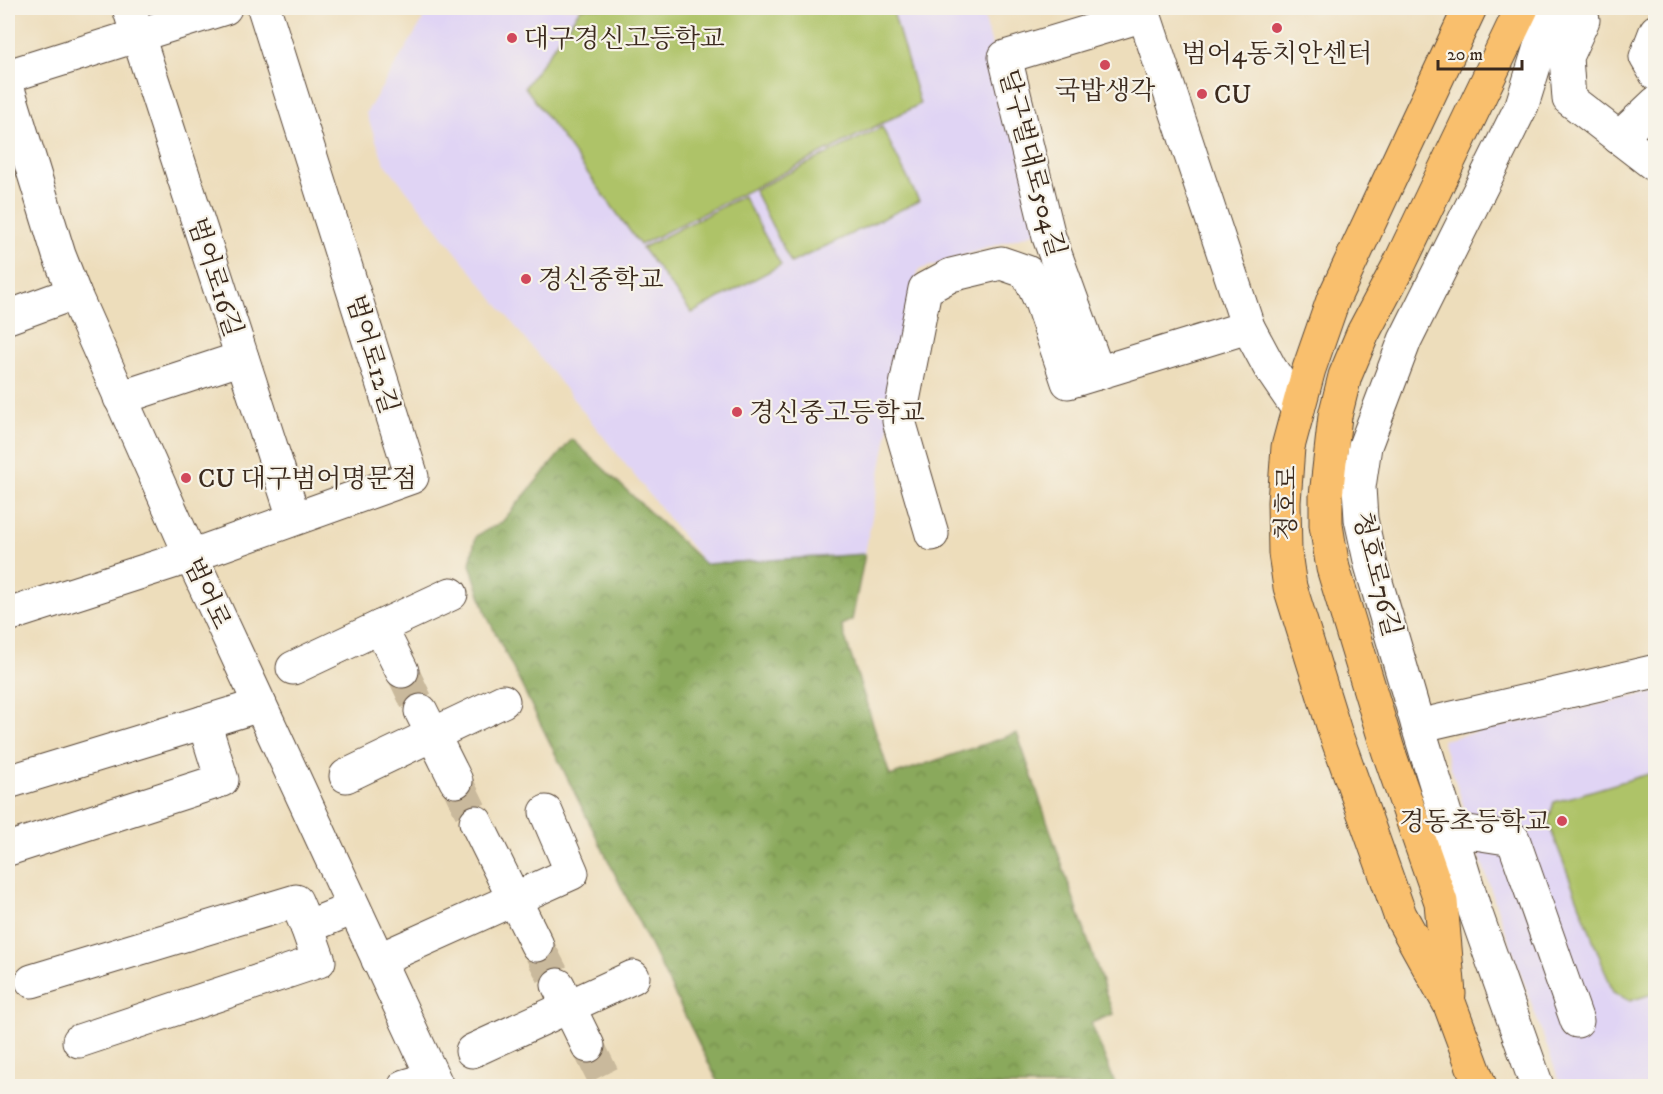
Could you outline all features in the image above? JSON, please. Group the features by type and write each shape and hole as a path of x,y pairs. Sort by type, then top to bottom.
{"main road":[{"name":"청호로","path":"1470,8 1333,300 1298,408 1286,466 1285,553 1290,587 1336,735 1400,915 1450,1005 1480,1086"},
{"name":"청호로","path":"1450,1005 1441,902 1388,750 1332,568 1326,525 1326,496 1335,416 1346,376 1363,333 1398,267 1522,8"}],"street":[{"path":"8,76 133,21 225,8"},
{"name":"범어로12길","path":"8,615 191,556 412,477 264,8"},
{"name":"청호로76길","path":"1537,1086 1474,911 1418,726 1371,565 1361,519 1359,488 1365,446 1405,340 1522,105 1552,8"},
{"path":"1560,8 1583,20 1566,57 1569,99 1656,166"},
{"name":"달구벌대로504길","path":"1094,374 1049,237 1005,57 1143,11 1248,327 1270,368 1298,408"},
{"name":"범어로16길","path":"133,21 294,518"},
{"path":"1656,31 1646,57 1656,74"},
{"name":"범어로","path":"8,89 59,255 74,293 191,556 378,960 425,1084"},
{"path":"1619,138 1656,103"},
{"path":"932,534 899,421 925,289 951,275 1001,262 1027,272 1041,302 1068,382 1248,327"},
{"path":"8,316 74,293"},
{"path":"120,398 242,358"},
{"path":"293,669 451,594"},
{"path":"380,627 402,670"},
{"path":"1418,726 1656,671"},
{"path":"346,776 427,723 503,701"},
{"path":"8,782 260,705"},
{"path":"8,849 222,780 204,722"},
{"path":"427,723 456,781"},
{"path":"378,960 572,873 546,812"},
{"path":"476,822 537,945"},
{"path":"1449,829 1513,839 1577,1021"},
{"path":"32,981 296,901 319,962 79,1041"},
{"path":"307,927 354,908"},
{"path":"472,1051 563,996 633,977"},
{"path":"563,996 588,1046"}],"shaded area":[{"name":"경신중고등학교","path":"419,8 982,8 1040,231 918,270 865,554 705,564 384,162 366,113 423,20"},
{"name":"경동초등학교","path":"1655,692 1655,1086 1561,1086 1495,902 1442,740"}],"green space":[{"path":"581,8 892,8 920,104 640,245 525,87"},
{"path":"882,127 919,201 791,263 754,190"},
{"path":"743,196 781,265 692,313 642,248"},
{"path":"572,439 705,564 865,554 852,620 841,625 890,776 1017,733 1113,1014 1091,1023 1116,1086 720,1086 487,616 470,564 476,536 502,522"},
{"path":"1655,772 1655,993 1630,1001 1613,992 1548,822 1554,802"}],"tunnel":[{"path":"402,671 421,711"},
{"path":"456,781 476,822"},
{"path":"537,945 558,985"},
{"path":"588,1046 608,1086"}],"place":[{"name":"범어4동치안센터","path":"1277,28"},
{"name":"대구경신고등학교","path":"512,38"},
{"name":"국밥생각","path":"1105,65"},
{"name":"CU","path":"1202,94"},
{"name":"경신중학교","path":"526,279"},
{"name":"경신중고등학교","path":"737,412"},
{"name":"CU 대구범어명문점","path":"186,478"},
{"name":"경동초등학교","path":"1562,821"}]}
